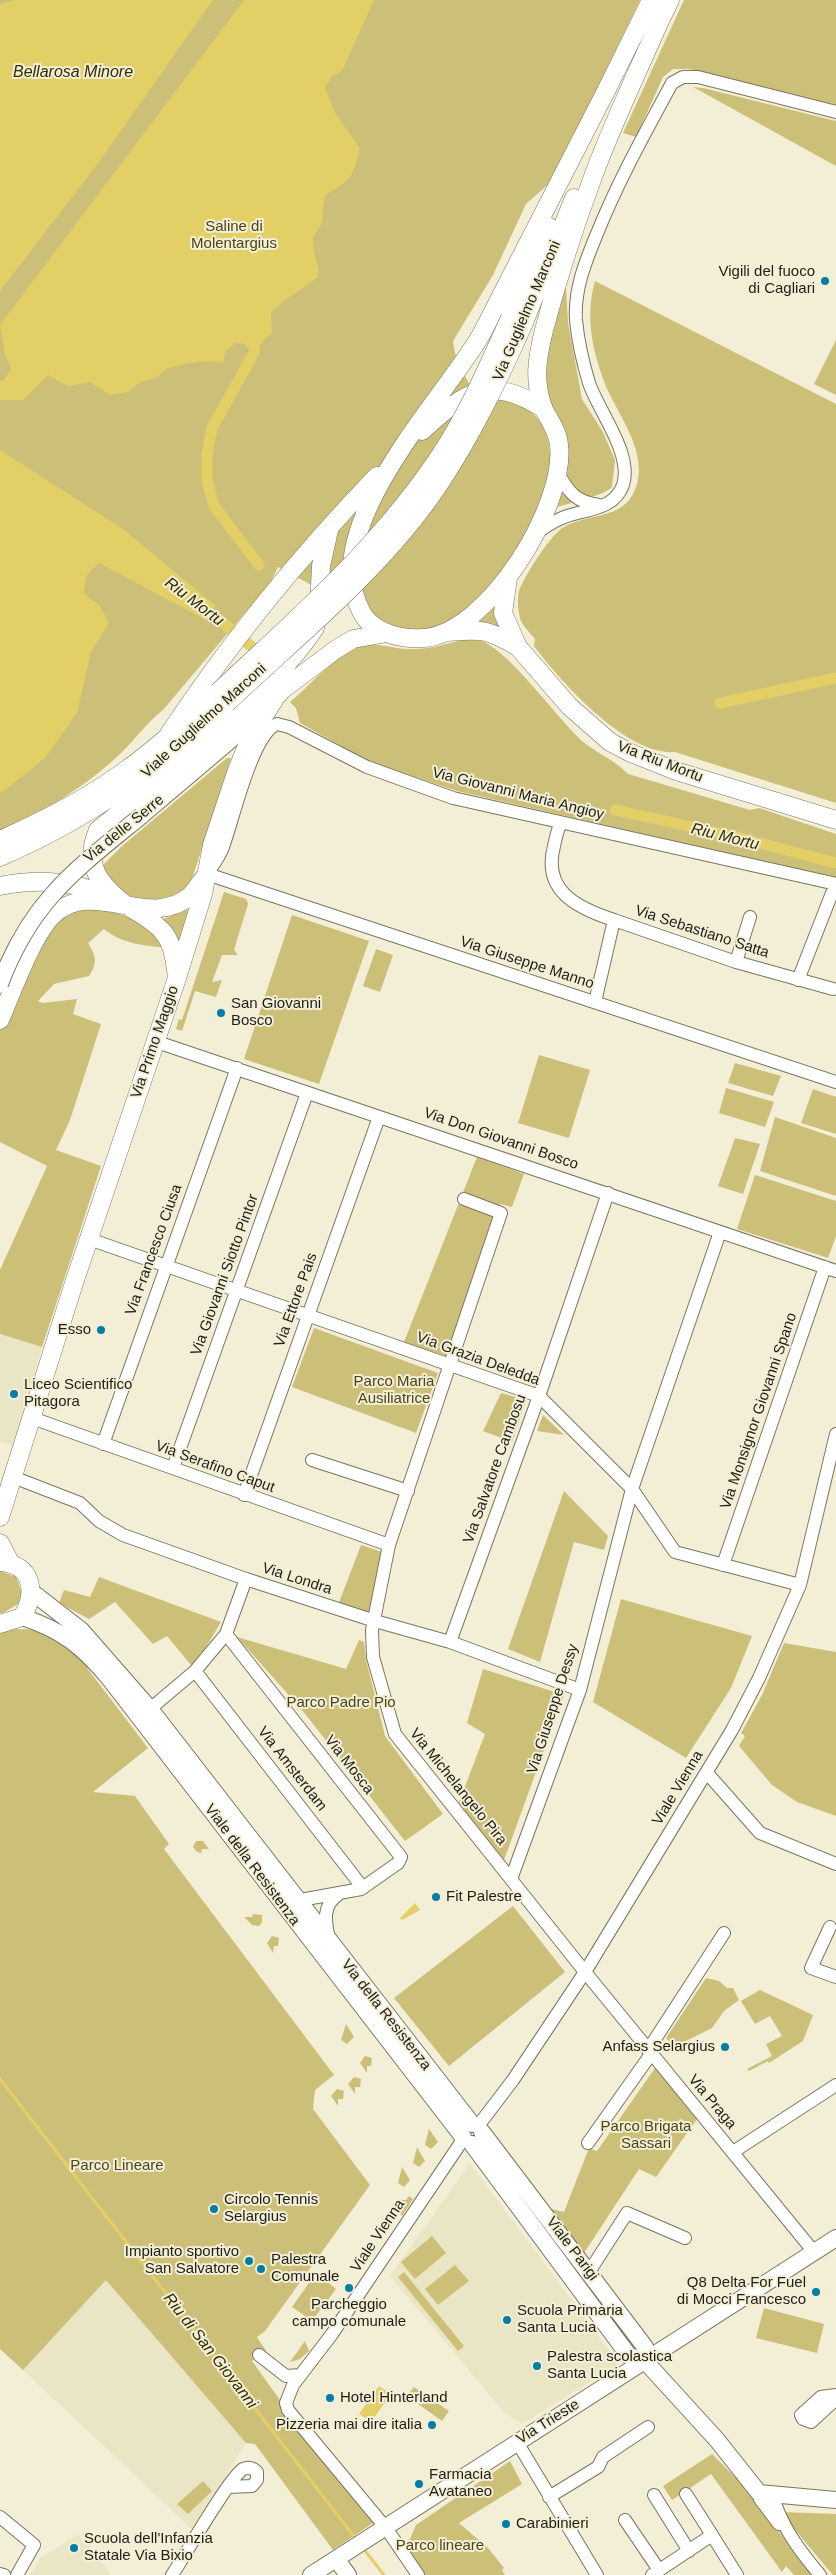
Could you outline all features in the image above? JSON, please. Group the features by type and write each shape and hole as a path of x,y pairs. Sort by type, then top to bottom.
{"main road":[{"name":"Via Guglielmo Marconi","path":"342,595 399,535 438,487 481,417 608,87 651,0"},
{"name":"Via Guglielmo Marconi","path":"324,592 372,544 433,466 464,416 516,322 610,120 670,0"},
{"path":"608,87 466,360 398,454 374,495 362,521 355,540 350,576 354,599 364,616 373,626 387,633 412,639 428,638 447,632 476,610 508,578 539,531 558,473 559,445 554,428 544,409 536,383 537,357 554,295 594,172 659,23"},
{"path":"170,734 251,623 330,525 398,454 437,418 461,400 488,389 511,392 527,398 544,409"},
{"path":"279,693 296,670 315,628 319,608 321,566 330,525"},
{"name":"Via Riu Mortu","path":"508,578 503,613 518,647 569,706 610,742 631,753 676,771 836,820"},
{"name":"Viale Guglielmo Marconi","path":"0,858 39,840 105,803 140,778 222,698 324,592"},
{"name":"Viale Guglielmo Marconi","path":"0,840 46,819 109,782 170,734 222,698 342,595"},
{"path":"126,905 100,881 92,861 92,844 98,830 177,768 274,679 298,654 315,628"},
{"name":"Via Riu Mortu","path":"447,632 480,629 497,635 518,647"},
{"name":"Via Primo Maggio","path":"0,1517 154,1041 177,978 207,874 212,845 250,738 279,693 335,650 353,639 387,633"},
{"path":"0,1020 42,929 53,915 69,905 83,901 98,900 148,909 163,909 190,896 207,874"},
{"path":"0,886 28,880 47,881 98,892 126,905 151,920 163,931 174,949 177,978"},
{"path":"0,1543 6,1563 27,1576 32,1592 29,1605 22,1617 0,1624"}],"street":[{"path":"539,531 563,517 604,505 618,495 623,485 624,462 590,384 582,357 576,320 576,296 582,270 617,185 672,83 684,77 698,78 836,112"},
{"path":"558,473 569,493 578,500 604,505"},
{"name":"Via delle Serre","path":"0,984 26,928 40,907 79,866 226,744 279,693"},
{"name":"Via Giovanni Maria Angioy","path":"207,874 222,849 255,751 268,729 277,724 289,727 367,767 444,795 834,889"},
{"path":"561,823 551,860 554,879 560,889 579,907 614,920"},
{"name":"Via Giuseppe Manno","path":"207,874 836,1082"},
{"path":"798,980 834,889"},
{"path":"736,962 750,917"},
{"name":"Via Sebastiano Satta","path":"595,1002 614,920 736,962 832,990"},
{"name":"Via Don Giovanni Bosco","path":"154,1041 831,1269"},
{"name":"Via Francesco Ciusa","path":"103,1444 237,1068"},
{"name":"Via Giovanni Siotto Pintor","path":"172,1468 307,1093"},
{"name":"Via Ettore Pais","path":"244,1495 379,1116"},
{"name":"Via Salvatore Cambosu","path":"450,1642 539,1396 608,1193"},
{"name":"Via Michelangelo Pira","path":"464,1199 501,1213 408,1491 388,1545 372,1630 373,1656 394,1734 511,1878 584,1972"},
{"name":"Via Giuseppe Dessy","path":"511,1878 580,1690 632,1489 720,1232"},
{"name":"Via Grazia Deledda","path":"89,1239 539,1396 632,1489 674,1552 800,1585"},
{"name":"Via Monsignor Giovanni Spano","path":"722,1565 831,1269"},
{"name":"Via Serafino Caput","path":"32,1418 388,1545"},
{"name":"Viale Vienna","path":"297,2380 332,2334 472,2134 513,2080 584,1972 732,1730 800,1585 836,1434"},
{"path":"312,1460 408,1491"},
{"name":"Via Londra","path":"13,1477 80,1503 99,1521 123,1535 246,1579 375,1621 450,1642 580,1690"},
{"path":"150,1709 194,1671 226,1634 246,1579"},
{"name":"Viale della Resistenza","path":"32,1592 81,1630 150,1709 299,1904"},
{"name":"Viale della Resistenza","path":"22,1617 48,1625 73,1640 89,1654 472,2134"},
{"name":"Via Mosca","path":"226,1634 401,1857 398,1863 363,1888 306,1899 299,1904"},
{"name":"Via Amsterdam","path":"194,1671 363,1888"},
{"path":"706,1774 760,1834 836,1864"},
{"path":"330,1942 326,1914 330,1902 339,1894"},
{"name":"Via della Resistenza","path":"299,1904 330,1942 472,2134"},
{"path":"830,1927 811,1968 836,1977"},
{"path":"588,2143 649,2052 724,1933"},
{"name":"Via Praga","path":"584,1972 814,2252"},
{"path":"733,2152 836,2085"},
{"name":"Viale Parigi","path":"472,2134 589,2272 644,2347 645,2361 629,2356 472,2134"},
{"path":"589,2272 627,2213 685,2238"},
{"name":"Via Trieste","path":"311,2575 836,2238"},
{"path":"259,2355 286,2376 297,2380 286,2403 288,2410 418,2575"},
{"path":"645,2361 766,2493 779,2519 802,2555 820,2575"},
{"path":"836,2395 821,2397 804,2411 801,2415 803,2419 811,2422 836,2399"},
{"path":"549,2497 598,2468 603,2457 648,2427"},
{"path":"517,2442 597,2575"},
{"path":"172,2575 228,2487"},
{"path":"766,2493 836,2500"},
{"path":"686,2494 737,2575"},
{"path":"654,2495 689,2551"},
{"path":"0,2517 34,2545 17,2575"},
{"path":"625,2520 656,2573 712,2535"},
{"path":"339,2557 348,2575"},
{"path":"0,2574 4,2575"}],"shaded area":[{"name":"Liceo Scientifico Pitagora","path":"0,1334 42,1347 14,1446 0,1441"},
{"name":"Scuola Primaria Santa Lucia","path":"470,2163 619,2364 522,2424 504,2412 390,2276"},
{"path":"106,2280 194,2378 246,2443 193,2530 23,2370"},
{"name":"Scuola dell'Infanzia Statale Via Bixio","path":"78,2535 85,2540 111,2575 30,2575 41,2557"}],"green space":[{"name":"Saline di Molentargius","path":"0,0 640,0 552,181 526,204 493,275 453,341 460,365 481,402 494,400 513,401 530,411 546,434 550,464 543,496 528,530 507,563 484,592 459,614 436,628 415,632 405,631 386,623 370,610 364,602 317,588 278,567 271,582 163,710 151,720 120,754 92,778 63,798 0,832"},
{"path":"684,0 836,0 836,105 689,69 673,69 663,77 636,137 623,133"},
{"path":"693,87 836,121 836,166"},
{"path":"595,281 836,404 836,803 675,752 656,750 616,730 578,696 546,661 534,646 535,639 521,621 518,604 519,591 532,566 552,538 564,527 614,511 622,506 629,500 635,490 639,476 636,449 605,384 593,345 590,320"},
{"path":"566,286 568,323 582,399 603,432 615,460 612,487 598,495 591,496 579,494 573,490 569,483 567,451 551,408 544,378 543,360 545,351"},
{"path":"836,340 836,395 814,384"},
{"path":"562,493 575,502 557,507"},
{"path":"496,604 501,629 477,621"},
{"path":"467,639 482,641 494,648 520,672 582,741 628,774 750,810 759,808 836,834 836,878 457,791 370,762 300,723 296,708 290,702 330,665 356,648 376,645 416,649"},
{"path":"227,758 231,758 191,882 185,892 172,903 131,896 117,887 100,868 121,847"},
{"path":"224,892 246,899 248,904 234,950 238,955 222,955 212,982 222,980 216,997 195,991 182,1031 176,1029 179,1019 182,1020"},
{"path":"75,908 127,916 147,928 168,948 126,941 104,929 88,943 95,960 94,967 89,976 54,984 38,1001 42,1003 77,999 73,1014 101,1024 70,1120 56,1150 101,1166 42,1347 0,1334 0,1270 47,1166 0,1142 0,1028 56,920"},
{"path":"185,909 189,911 183,940 178,943 162,920"},
{"path":"292,915 369,941 319,1084 244,1059"},
{"path":"376,949 393,955 380,992 363,986"},
{"path":"539,1055 590,1070 569,1138 518,1123"},
{"path":"735,1063 781,1076 773,1096 728,1083"},
{"path":"726,1088 774,1102 765,1127 719,1113"},
{"path":"813,1089 836,1097 836,1134 801,1123"},
{"path":"775,1117 836,1138 836,1196 760,1171"},
{"path":"735,1138 760,1144 743,1194 718,1186"},
{"path":"477,1157 524,1174 512,1207 500,1204 446,1356 404,1342"},
{"path":"755,1175 836,1201 836,1236 828,1258 737,1229"},
{"name":"Parco Maria Ausiliatrice","path":"314,1328 438,1373 416,1433 292,1387"},
{"path":"501,1393 526,1400 512,1442 483,1431"},
{"path":"543,1415 564,1435 537,1431"},
{"path":"564,1491 608,1536 604,1550 574,1542 540,1662 508,1649"},
{"path":"361,1545 382,1552 370,1614 338,1605"},
{"path":"0,1571 16,1577 22,1593 18,1604 3,1613 0,1613"},
{"path":"99,1577 221,1622 206,1647 191,1665 167,1636 153,1644 115,1602 89,1619 59,1603 64,1590 90,1597"},
{"path":"621,1599 752,1636 731,1688 686,1758 593,1702"},
{"name":"Parco Lineare","path":"17,1629 43,1630 70,1647 89,1667 87,1668 148,1748 93,1792 135,1796 169,1844 164,1849 334,2075 315,2090 313,2109 370,2185 265,2331 257,2337 266,2351 252,2361 280,2400 280,2405 373,2523 333,2550 255,2444 246,2443 106,2280 23,2370 0,2349 0,1631"},
{"name":"Parco Padre Pio","path":"237,1637 346,1669 359,1640 364,1642 366,1660 385,1736 443,1814 405,1841 302,1710"},
{"path":"784,1643 836,1652 836,1816 797,1802 772,1785 739,1746 745,1736 741,1733 762,1695"},
{"path":"483,1669 564,1695 504,1860 458,1805 485,1734 467,1723"},
{"path":"196,1841 203,1841 209,1849 202,1849 201,1853 197,1852 193,1847"},
{"path":"513,1906 565,1972 449,2066 394,1998"},
{"path":"253,1914 262,1915 262,1922 259,1926 252,1925 244,1917 252,1917"},
{"path":"272,1936 279,1938 278,1946 274,1946 273,1953 267,1943"},
{"path":"706,1978 719,1981 727,1988 733,1988 739,2000 724,2011 712,2028 674,2047 666,2038"},
{"path":"760,1990 813,2015 803,2041 769,2063 768,2061 749,2071 747,2069 772,2056 766,2044 782,2036 770,2016 755,2024 741,2001"},
{"path":"346,2024 354,2037 347,2044 341,2040"},
{"path":"365,2056 372,2058 371,2066 367,2066 367,2073 360,2063"},
{"name":"Parco Brigata Sassari","path":"655,2068 697,2119 656,2177 639,2169 584,2253 551,2209 564,2212 589,2148 597,2151"},
{"path":"354,2077 361,2079 360,2087 355,2087 355,2094 348,2084"},
{"path":"337,2089 344,2091 343,2099 338,2099 338,2106 331,2096"},
{"path":"429,2129 438,2142 431,2149 425,2145"},
{"path":"417,2147 425,2161 419,2167 413,2163"},
{"path":"402,2167 410,2180 404,2187 398,2183"},
{"path":"409,2196 413,2199 402,2216 397,2210 399,2200 406,2200"},
{"path":"432,2236 446,2253 415,2279 401,2262"},
{"path":"455,2265 469,2281 438,2305 425,2289"},
{"path":"404,2272 464,2346 458,2351 398,2277"},
{"path":"316,2273 336,2289 312,2321 292,2307"},
{"path":"764,2308 824,2324 817,2353 756,2338"},
{"path":"305,2341 309,2351 300,2359 290,2362"},
{"path":"414,2387 449,2411 442,2421 407,2396"},
{"path":"712,2454 747,2489 812,2575 794,2575 786,2566 782,2572 711,2474 672,2500 663,2486"},
{"name":"Parco lineare","path":"510,2461 522,2484 459,2523 488,2548 504,2568 502,2570 505,2575 424,2575 407,2546 416,2525"},
{"path":"203,2481 212,2491 188,2514 177,2504"},
{"path":"780,2512 836,2514 836,2575 833,2575"}],"water":[{"name":"Bellarosa Minore","path":"15,0 213,0 99,162 0,291 0,4"},
{"path":"244,0 374,0 342,71 331,77 325,88 335,113 360,148 356,165 347,181 326,194 321,224 313,239 318,277 271,312 272,334 252,353 244,344 236,343 225,352 223,363 211,361 189,363 168,368 154,379 141,382 128,392 110,395 90,382 68,386 48,375 23,400 0,400 0,381 3,381 11,369 5,354 0,325"},
{"path":"0,450 123,529 216,606 206,620 99,563 86,576 84,593 100,606 109,623 91,652 77,713 45,758 0,794"},
{"path":"415,1903 420,1910 402,1920 400,1918"},
{"path":"379,2386 391,2394 371,2422 359,2414"}],"waterway":[{"path":"255,351 212,428 207,454 207,480 214,506 259,565"},
{"name":"Riu Mortu","path":"200,604 263,656"},
{"path":"720,703 836,678"},
{"name":"Riu Mortu","path":"615,810 729,835 836,863"},
{"name":"Riu di San Giovanni","path":"0,2079 356,2539"},
{"name":"Riu di San Giovanni","path":"363,2548 384,2575"}],"place":[{"name":"Vigili del fuoco di Cagliari","path":"825,281"},
{"name":"San Giovanni Bosco","path":"221,1013"},
{"name":"Esso","path":"101,1330"},
{"name":"Liceo Scientifico Pitagora","path":"14,1394"},
{"name":"Fit Palestre","path":"436,1897"},
{"name":"Anfass Selargius","path":"725,2047"},
{"name":"Circolo Tennis Selargius","path":"214,2209"},
{"name":"Impianto sportivo San Salvatore","path":"249,2261"},
{"name":"Palestra Comunale","path":"261,2269"},
{"name":"Parcheggio campo comunale","path":"349,2288"},
{"name":"Q8 Delta For Fuel di Mocci Francesco","path":"816,2292"},
{"name":"Scuola Primaria Santa Lucia","path":"507,2320"},
{"name":"Palestra scolastica Santa Lucia","path":"537,2366"},
{"name":"Hotel Hinterland","path":"330,2398"},
{"name":"Pizzeria mai dire italia","path":"432,2425"},
{"name":"Farmacia Avataneo","path":"419,2484"},
{"name":"Carabinieri","path":"506,2524"},
{"name":"Scuola dell'Infanzia Statale Via Bixio","path":"74,2548"}]}
